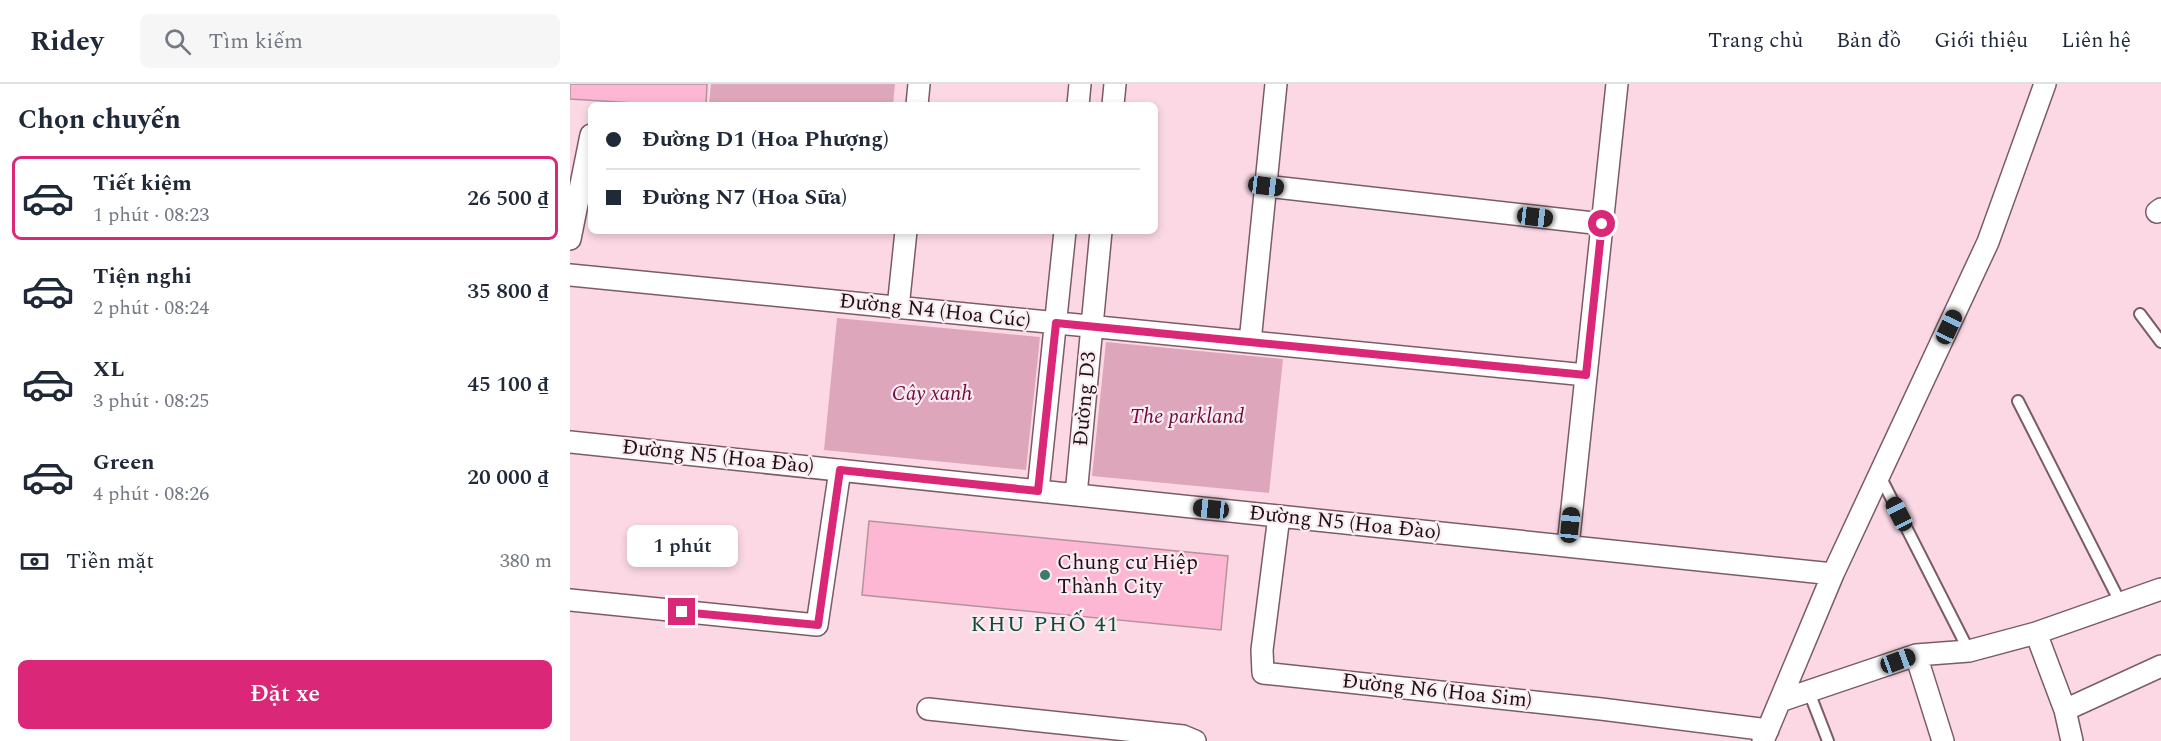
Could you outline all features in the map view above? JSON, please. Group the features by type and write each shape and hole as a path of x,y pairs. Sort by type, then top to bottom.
{"street":[{"path":"917,102 920,84"},
{"path":"1078,102 1080,84"},
{"path":"1113,102 1115,84"},
{"path":"1250,342 1276,84"},
{"path":"1568,546 1617,84"},
{"path":"1766,735 1833,574 1988,242 2045,84"},
{"path":"570,239 588,150"},
{"path":"1266,186 1602,224"},
{"path":"898,308 906,234"},
{"name":"Đường D3","path":"1038,491 1065,234"},
{"name":"Đường D3","path":"1076,495 1101,234"},
{"name":"Đường N4 (Hoa Cúc)","path":"570,275 1586,375"},
{"name":"Đường N5 (Hoa Đào)","path":"570,442 1833,574"},
{"path":"570,600 818,625 840,470"},
{"name":"Đường N6 (Hoa Sim)","path":"1279,516 1262,650 1263,673 1601,709 1766,735"},
{"path":"1780,701 1916,654 1969,651 2036,633 2161,589"},
{"path":"2036,633 2065,710 2072,741"},
{"path":"1916,654 1943,741"},
{"path":"2065,710 2161,666"},
{"path":"928,709 1183,736 1195,741"}],"lane":[{"path":"2140,314 2161,342"},
{"path":"2019,401 2121,604"},
{"path":"1880,476 1969,651"},
{"path":"1809,692 1828,741"}],"green space":[{"path":"711,84 895,84 893,102 709,102"},
{"name":"Cây xanh","path":"837,318 1040,337 1026,470 824,450"},
{"name":"The parkland","path":"1106,342 1283,359 1269,493 1092,476"}],"building":[{"path":"570,84 707,84 706,102 618,102 570,99"},
{"name":"Chung cư Hiệp Thành City","path":"869,521 1228,556 1221,630 862,595"}],"place":[{"name":"Chung cư Hiệp Thành City","path":"1045,575"}],"district":[{"name":"KHU PHỐ 41","path":"1045,624"}],"route":[{"path":"682,612 818,625 840,470 1038,491 1056,323 1586,375 1602,224"}]}
